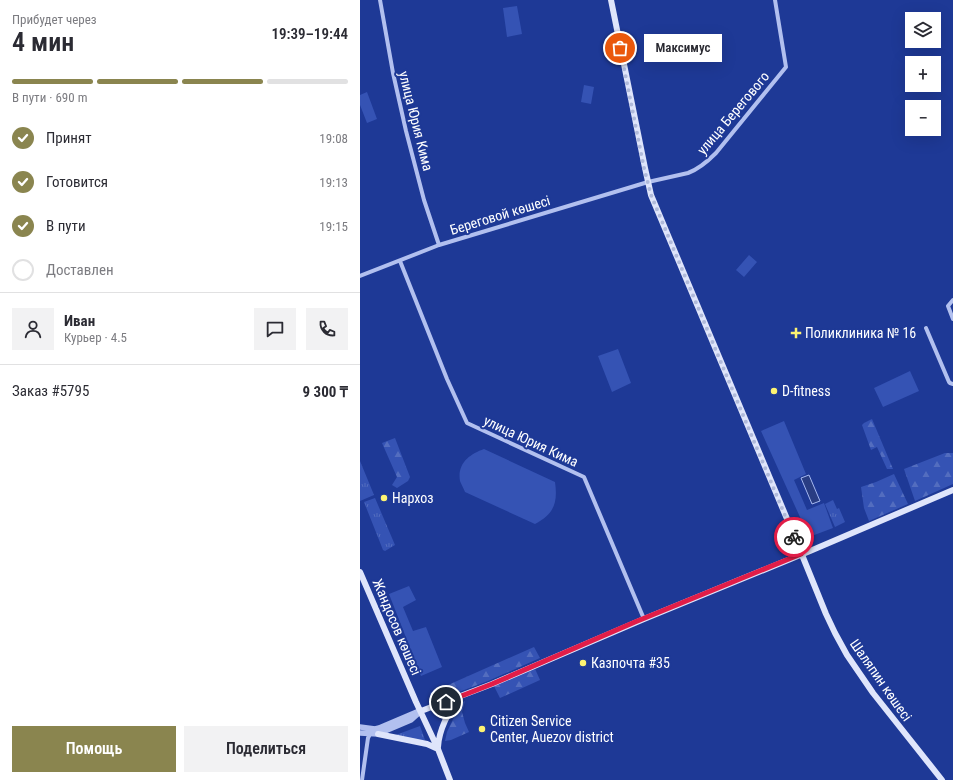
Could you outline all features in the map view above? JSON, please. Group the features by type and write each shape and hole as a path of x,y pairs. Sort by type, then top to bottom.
{"main road":[{"name":"Шаляпин көшесі","path":"610,0 648,182 654,203 826,614 847,656 872,693 942,780"},
{"path":"421,711 492,684 953,490"},
{"name":"Жандосов көшесі","path":"360,572 438,749 450,780"},
{"path":"378,734 426,744 438,749 440,734 451,708 458,697"}],"street":[{"name":"улица Юрия Кима","path":"380,0 406,131 424,200 439,245"},
{"name":"улица Берегового","path":"648,182 688,173 704,164 716,153 786,67 775,0"},
{"name":"Береговой көшесі","path":"360,276 439,245 648,182"},
{"name":"улица Юрия Кима","path":"400,260 447,379 467,423 584,477 644,619"},
{"path":"953,300 948,306 953,319"},
{"path":"926,328 948,382 953,384"},
{"path":"360,727 375,729 379,728 421,711"},
{"path":"360,733 378,734 411,720 421,711"},
{"path":"362,780 368,738 370,734"}],"green space":[{"path":"517,6 522,34 507,37 503,8"},
{"path":"584,85 594,87 591,104 581,102"},
{"path":"367,92 377,119 367,123 360,105 360,95"},
{"path":"749,255 757,262 744,277 736,270"},
{"path":"618,349 631,383 612,392 598,356"},
{"path":"910,371 919,391 883,407 874,388"},
{"path":"872,419 893,469 887,469 877,447 871,450 862,425"},
{"path":"784,421 806,474 794,480 807,510 824,503 833,528 809,537 761,431"},
{"path":"395,438 410,477 408,481 397,488 392,485 397,477 382,443"},
{"path":"484,449 555,482 555,502 547,516 535,524 465,492 460,481 463,464 469,457"},
{"path":"945,453 953,453 953,484 915,501 904,469"},
{"path":"360,461 374,495 360,501"},
{"path":"894,474 908,504 869,521 864,508 861,487"},
{"path":"375,498 395,545 385,551 383,550 364,502"},
{"path":"833,500 837,509 839,508 845,522 835,527 825,504"},
{"path":"409,586 416,600 403,607 413,631 426,627 442,667 421,676 389,594"},
{"path":"534,647 540,658 488,681 435,701 430,693"},
{"path":"535,669 540,680 500,698 494,686"},
{"path":"465,701 462,712 469,732 445,741 447,732 456,713 456,706"},
{"path":"420,726 425,740 414,740 393,736"}],"shaded area":[{"path":"809,475 820,501 812,504 801,478"}],"way so far":[{"path":"620,48 644,168 651,195 794,537"}],"place":[{"name":"Максимус","path":"620,48"},
{"name":"Поликлиника № 16","path":"796,333"},
{"name":"D-fitness","path":"774,391"},
{"name":"Нархоз","path":"384,498"},
{"name":"Казпочта #35","path":"583,663"},
{"name":"Citizen Service Center, Auezov district","path":"482,729"}],"route":[{"path":"446,702 801,554 794,537"}]}
